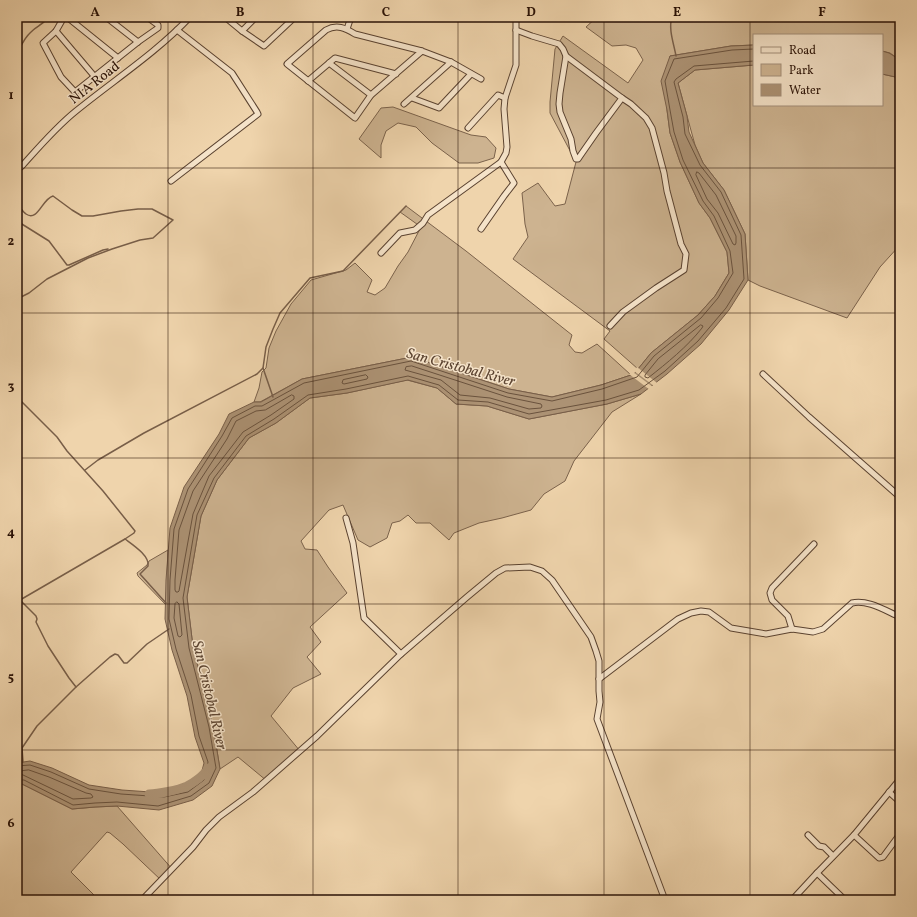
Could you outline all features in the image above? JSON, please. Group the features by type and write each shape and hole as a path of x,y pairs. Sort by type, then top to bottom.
{"street":[{"path":"118,58 66,17 56,31 43,43 61,77 75,92 159,27 147,17"},
{"path":"106,17 138,42"},
{"name":"NIA Road","path":"17,170 75,111 147,56 190,17"},
{"path":"225,17 264,46 295,17"},
{"path":"242,31 256,17"},
{"path":"347,29 351,17"},
{"path":"381,253 400,233 415,230 423,223 428,215 501,162 506,153 507,147 504,109 505,98 516,65 516,17"},
{"path":"422,51 371,95 355,118 287,64 326,30 337,26 347,29 355,34 422,51 450,62 481,79"},
{"path":"171,181 258,114 232,73 177,30"},
{"path":"516,30 560,44 566,56 631,104 646,118 652,128 681,244 686,254 684,270 623,312 610,326"},
{"path":"56,31 95,77"},
{"path":"566,56 559,104 560,112 571,139 576,159 578,159 622,98"},
{"path":"308,81 335,58 396,74"},
{"path":"404,104 450,62"},
{"path":"329,63 371,95"},
{"path":"412,98 439,108 471,74"},
{"path":"468,128 498,95 505,98"},
{"path":"481,229 514,183 501,162"},
{"path":"763,374 809,417 900,497"},
{"path":"346,518 353,544 364,618 401,654"},
{"path":"792,629 788,616 772,600 770,593 772,588 814,544"},
{"path":"142,900 193,847 206,830 219,817 253,792 317,736 401,654 467,597 496,573 505,568 530,567 542,571 552,580 590,637 596,651 599,661 598,679 600,702 597,719 665,900"},
{"path":"598,679 678,619 691,613 701,611 709,612 719,621 731,628 766,634 792,629 813,632 823,629 852,603 857,602 864,602 900,617"},
{"path":"792,900 854,835 900,779"},
{"path":"889,792 900,802"},
{"path":"854,835 879,858 883,856 900,834"},
{"path":"808,835 819,846 824,847 833,856"},
{"path":"817,873 845,900"}],"green space":[{"path":"597,17 900,17 900,60 890,53 883,51 883,34 753,34 753,45 731,46 670,56 667,110 670,133 680,162 699,203 710,218 727,252 729,273 715,296 698,315 651,353 638,369 604,339 610,331 513,259 528,237 525,224 522,193 538,183 555,206 565,204 576,162 550,113 555,49 563,36 628,83 643,60 636,48 626,45 612,46 586,27"},
{"path":"753,65 753,106 883,106 883,74 900,78 900,245 880,267 847,318 760,286 748,280 745,234 724,190 703,163 695,145 678,83 695,70"},
{"path":"393,107 471,135 486,137 496,148 494,158 478,163 459,163 432,143 416,127 398,123 386,131 381,145 381,158 359,139 381,108"},
{"path":"406,206 466,251 572,335 569,345 575,352 582,353 597,344 631,375 601,385 552,397 509,389 412,357 302,379 260,402 254,402 259,388 262,372 266,368 269,348 276,331 291,304 311,280 346,270 355,263 372,280 367,292 375,295 385,288 408,252 421,227 400,212"},
{"path":"407,380 437,388 456,404 487,406 529,419 607,404 641,394 612,412 574,461 565,481 544,494 531,510 479,523 454,533 449,540 430,523 416,523 408,515 400,521 392,523 387,538 370,547 358,540 343,505 329,510 301,541 305,549 317,550 347,593 310,627 321,642 307,657 321,674 293,688 271,716 300,751 267,781 238,757 220,769 213,726 193,647 187,597 201,516 217,480 249,438 276,423 310,398 347,393"},
{"path":"168,550 166,605 138,576 137,573 147,565 149,561"},
{"path":"22,784 72,809 117,806 173,870 162,881 123,844 107,832 71,872 99,900 17,900 17,788"}],"water":[{"path":"753,45 753,65 695,70 678,83 687,116 689,132 703,163 724,190 745,234 748,280 729,310 701,344 667,374 641,394 607,404 529,419 487,406 456,404 437,388 408,380 347,393 310,398 276,423 249,438 217,480 201,516 187,597 193,647 213,726 220,769 212,786 193,800 159,810 117,806 72,809 22,784 17,788 17,763 30,761 52,768 89,785 122,790 165,793 186,788 200,778 204,763 195,737 187,696 172,650 165,619 170,528 184,487 219,434 229,414 254,402 261,402 302,379 412,357 509,389 552,397 601,385 634,374 651,353 698,315 715,296 729,273 727,252 710,218 699,203 680,162 670,133 661,81 670,56 731,46"},
{"path":"883,51 889,53 900,60 900,78 883,74"}],"pier":[{"path":"637,367 657,383 654,386 634,371"},
{"path":"633,372 653,387 650,390 629,374"}],"waterway":[{"path":"17,54 26,37 48,17"},
{"path":"672,17 671,31 676,56"},
{"path":"17,204 26,214 30,216 37,213 46,201 53,196 82,216 93,216 138,209 152,209 173,220 153,238 140,240 88,258 47,279 29,293 17,299"},
{"path":"273,397 263,368 266,347 280,313 310,278 343,271 406,206"},
{"path":"17,221 49,241 67,265 108,249"},
{"path":"85,470 98,460 144,433 257,374 263,368"},
{"path":"17,397 57,437 67,451 103,491 135,531 125,539 20,600"},
{"path":"125,539 146,558 148,566 140,574 166,603"},
{"path":"17,590 20,600 36,616 36,622 48,646 76,687"},
{"path":"23,762 22,748 37,726 76,687 110,657 115,654 118,655 124,663 127,663 147,644 169,629"},
{"name":"San Cristobal River","path":"149,794 168,792 187,786 202,776 208,768"}]}
